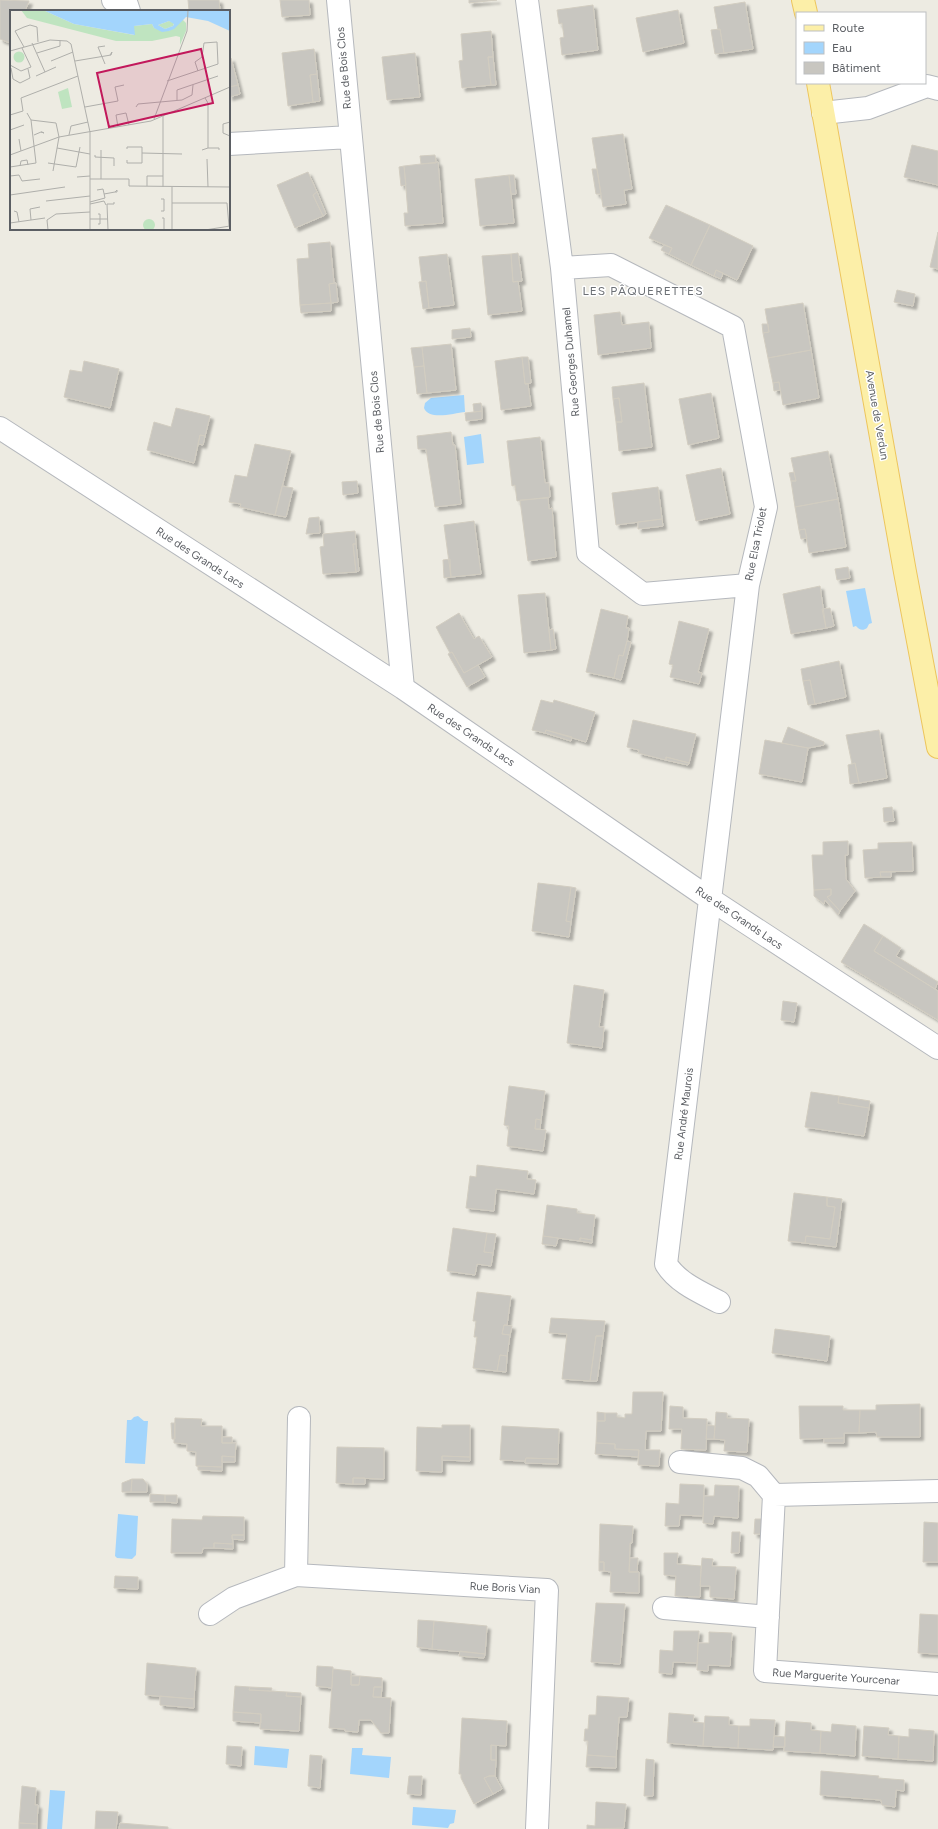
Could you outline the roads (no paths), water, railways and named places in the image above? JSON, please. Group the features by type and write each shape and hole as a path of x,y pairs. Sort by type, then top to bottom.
{"main road":[{"path":"803,0 806,12"},
{"name":"Avenue de Verdun","path":"818,84 903,564 938,747"}],"street":[{"path":"113,0 127,5 129,10"},
{"name":"Rue de Bois Clos","path":"338,0 403,688"},
{"name":"Rue Georges Duhamel","path":"527,0 562,268 588,553 643,594 748,585"},
{"path":"823,113 868,108 927,86"},
{"path":"230,144 350,137"},
{"name":"Rue Elsa Triolet","path":"562,268 611,265 733,327 766,507 748,585 710,899"},
{"name":"Rue des Grands Lacs","path":"0,428 403,688 710,899 938,1048"},
{"name":"Rue André Maurois","path":"710,899 666,1264 673,1274 690,1287 719,1302"},
{"path":"296,1575 299,1418"},
{"path":"680,1462 742,1468 758,1476 774,1495 938,1491"},
{"name":"Rue Marguerite Yourcenar","path":"774,1495 765,1671 938,1684"},
{"name":"Rue Boris Vian","path":"210,1614 234,1598 296,1575 547,1590 537,1829"},
{"path":"664,1608 768,1617"}],"water":[{"path":"464,395 465,412 449,415 436,415 427,412 424,408 425,403 431,398"},
{"path":"481,434 484,463 467,465 464,437"},
{"path":"865,588 872,623 863,630 856,626 853,627 846,591"},
{"path":"138,1416 144,1421 148,1421 145,1464 125,1463 127,1420 131,1420"},
{"path":"118,1514 138,1516 136,1555 132,1559 117,1558 115,1556"},
{"path":"255,1746 289,1749 287,1768 254,1765"},
{"path":"352,1748 363,1748 362,1755 391,1757 389,1778 350,1774"},
{"path":"50,1790 65,1791 62,1829 47,1829"},
{"path":"413,1807 456,1810 454,1823 450,1824 448,1828 412,1825"}],"district":[{"name":"LES PÂQUERETTES","path":"643,291"}]}
